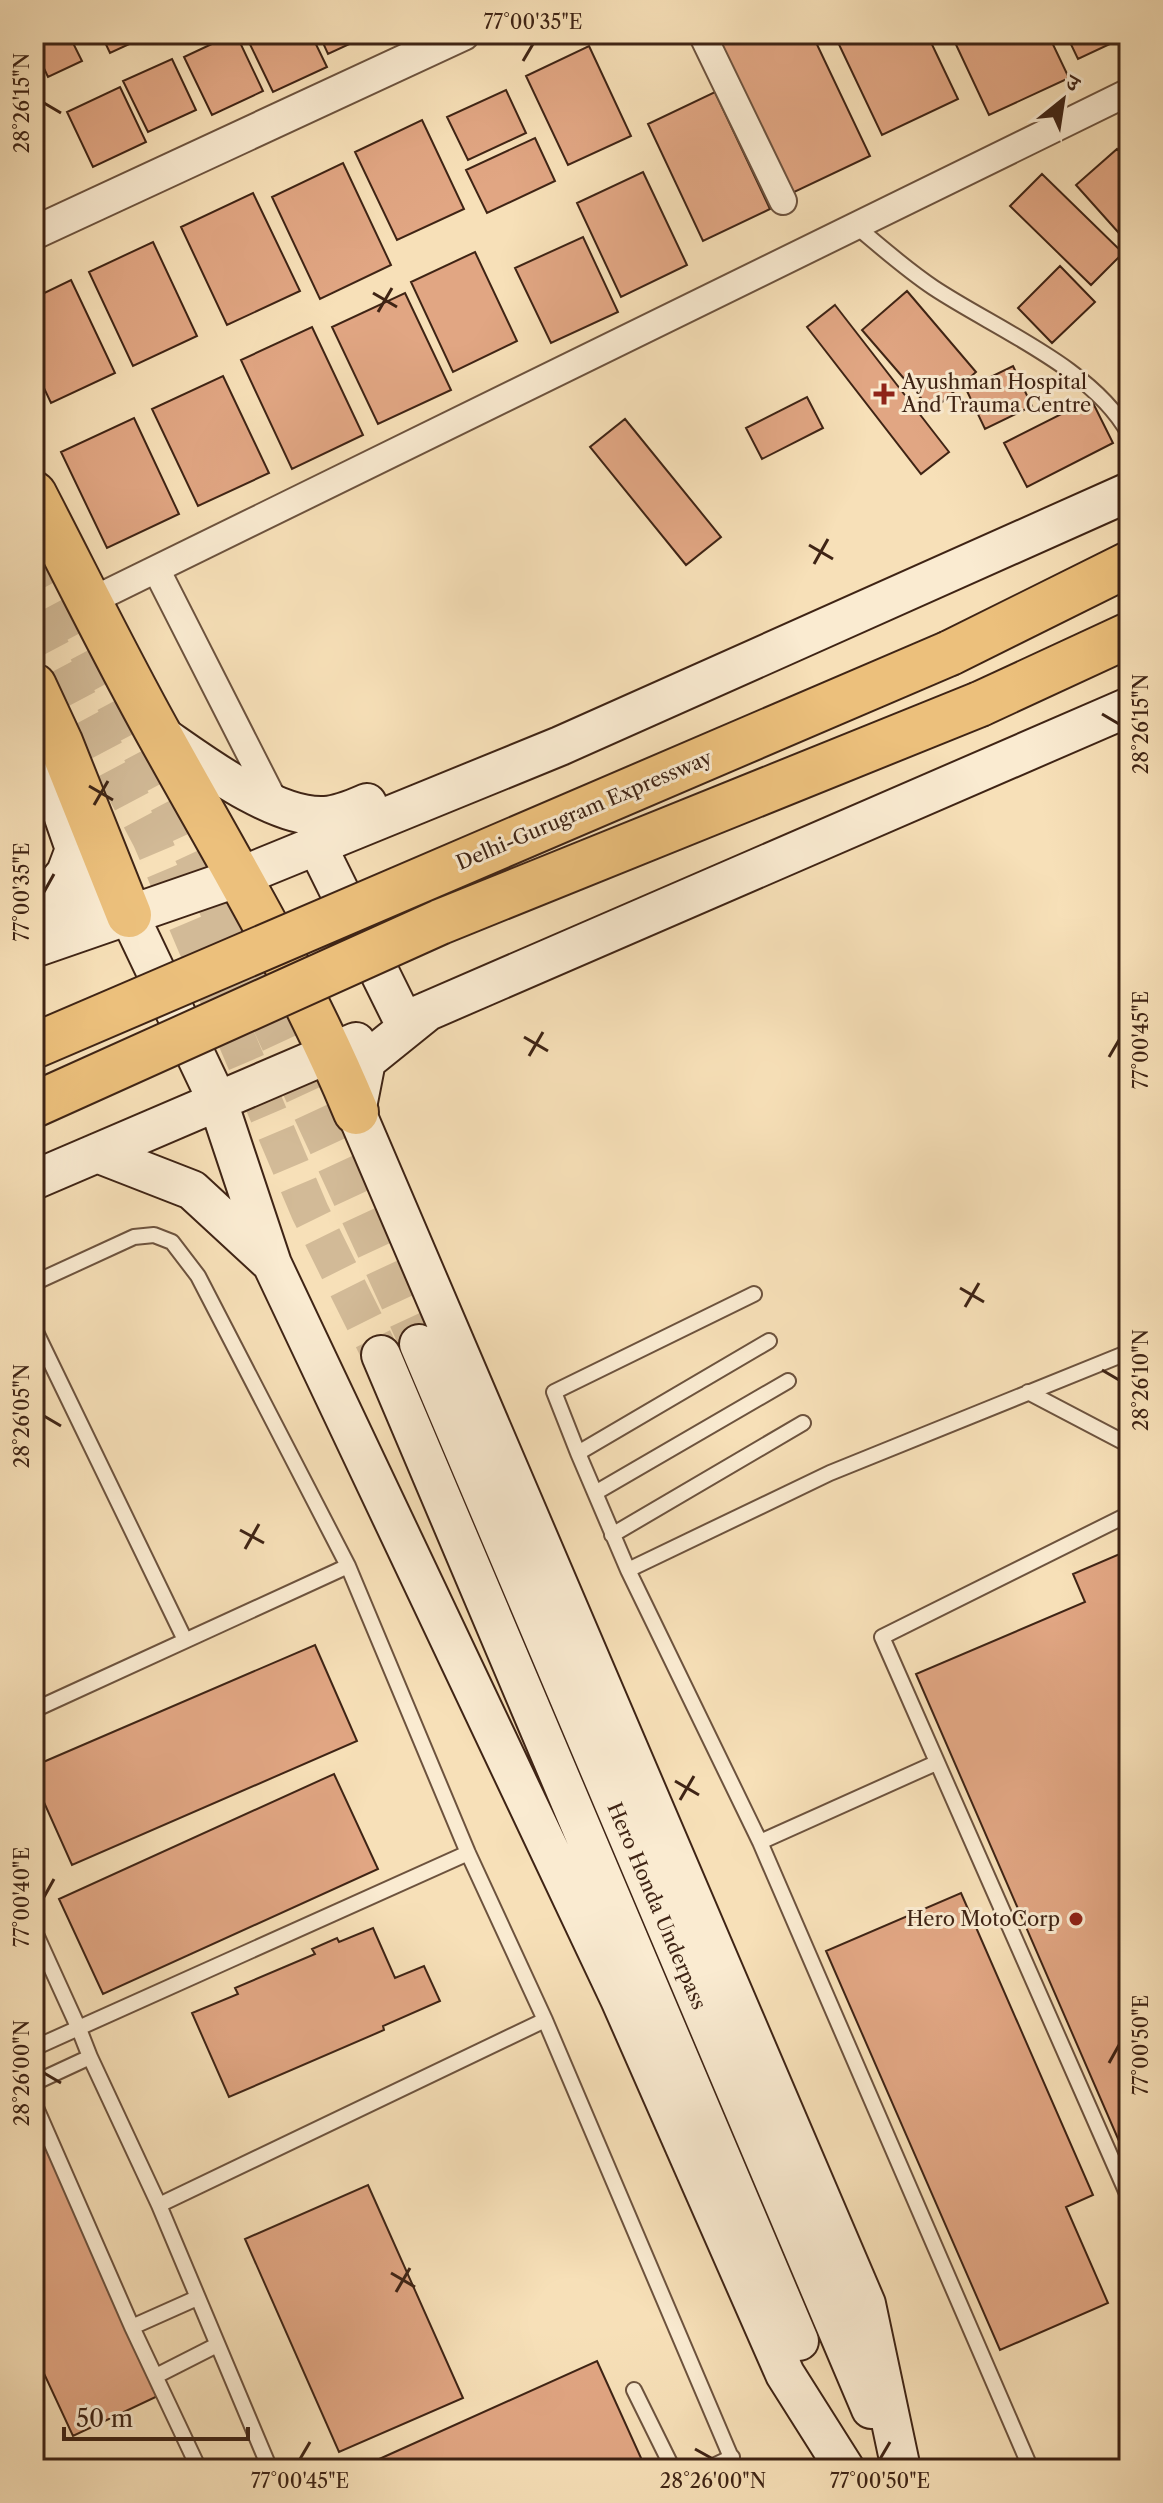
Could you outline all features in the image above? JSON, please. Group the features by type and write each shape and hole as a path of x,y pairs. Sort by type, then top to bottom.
{"highway":[{"path":"34,494 158,733 332,1053 356,1112"},
{"name":"Delhi-Gurugram Expressway","path":"34,1046 950,653 1129,564"},
{"path":"34,1105 440,922 980,704 1129,635"},
{"path":"34,686 60,742 129,915"}],"main road":[{"path":"38,935 129,915 317,846 560,746 1129,492"},
{"path":"34,1180 1129,707"},
{"path":"158,733 213,770 276,805 304,814 324,816 342,814 464,763 489,758 514,763"},
{"path":"34,750 60,806 75,849 38,935"},
{"path":"317,846 416,1016"},
{"path":"38,935 111,869"},
{"path":"129,915 218,1102 272,1264 620,1999 785,2374 845,2469"},
{"path":"416,1016 366,1061 356,1112 866,2304 899,2469"},
{"path":"97,1153 192,1190 272,1264"},
{"name":"Hero Honda Underpass","path":"419,1344 899,2469"},
{"name":"Hero Honda Underpass","path":"381,1355 853,2469"}],"street":[{"path":"34,233 463,34"},
{"path":"702,34 783,201"},
{"path":"89,602 1129,92"},
{"path":"156,569 276,805"}],"lane":[{"path":"857,227 933,287 1079,378 1108,403 1129,434"},
{"path":"34,1283 134,1237 154,1235 172,1242 198,1276 348,1566 468,1853 545,2020 734,2463 707,2469"},
{"path":"754,1294 554,1392 628,1570 760,1842 1031,2469"},
{"path":"34,1328 185,1640"},
{"path":"578,1453 769,1341"},
{"path":"628,1570 830,1473 1129,1352"},
{"path":"595,1493 788,1381"},
{"path":"1028,1392 1129,1445"},
{"path":"612,1535 803,1423"},
{"path":"1129,1513 882,1637 1129,2198"},
{"path":"34,1710 348,1566"},
{"path":"760,1842 936,1763"},
{"path":"34,2048 468,1853"},
{"path":"34,1930 159,2205 270,2469"},
{"path":"159,2205 545,2020"},
{"path":"34,2083 90,2057"},
{"path":"34,2103 132,2327 199,2469"},
{"path":"132,2327 197,2298"},
{"path":"156,2376 217,2345"},
{"path":"634,2390 673,2469"}],"building":[{"path":"34,34 81,34 71,39 82,61 48,77 34,47"},
{"path":"101,34 151,34 110,53"},
{"path":"236,34 263,91 212,115 184,57"},
{"path":"245,34 311,34 327,67 273,92"},
{"path":"319,34 371,34 328,54"},
{"path":"715,34 812,34 870,156 790,194"},
{"path":"834,34 927,34 958,99 882,135"},
{"path":"951,34 1048,34 1069,78 989,115"},
{"path":"1066,34 1129,34 1129,35 1078,59"},
{"path":"589,46 631,136 568,165 526,76"},
{"path":"172,59 196,110 148,132 123,81"},
{"path":"120,87 146,142 93,167 67,112"},
{"path":"506,90 526,133 468,160 447,117"},
{"path":"715,92 770,209 703,241 648,124"},
{"path":"422,120 464,209 397,240 355,152"},
{"path":"535,138 555,181 487,213 466,170"},
{"path":"1117,149 1129,162 1129,222 1118,232 1076,185"},
{"path":"343,163 391,265 320,299 272,197"},
{"path":"643,172 687,265 621,297 577,203"},
{"path":"1042,174 1123,253 1091,285 1010,206"},
{"path":"253,193 300,291 227,325 181,227"},
{"path":"583,237 618,312 551,343 515,268"},
{"path":"153,242 197,336 133,366 89,272"},
{"path":"475,252 517,341 453,372 411,282"},
{"path":"1060,266 1095,302 1052,343 1018,308"},
{"path":"71,280 115,373 51,403 34,367 34,298"},
{"path":"907,291 976,372 932,411 862,330"},
{"path":"405,293 451,390 378,424 332,327"},
{"path":"835,305 949,452 921,474 807,327"},
{"path":"312,327 363,435 292,469 241,360"},
{"path":"1013,366 1032,406 985,429 966,389"},
{"path":"223,376 269,473 198,506 152,409"},
{"path":"807,397 823,428 762,459 746,428"},
{"path":"1091,399 1113,443 1027,487 1004,443"},
{"path":"134,418 179,514 107,548 61,452"},
{"path":"625,419 721,537 686,565 590,447"},
{"name":"Hero MotoCorp","path":"1129,1550 1129,2164 916,1674 1085,1602 1073,1574"},
{"path":"315,1645 357,1741 72,1865 34,1780 34,1766"},
{"path":"334,1774 378,1869 103,1994 59,1899"},
{"path":"961,1893 1093,2195 1066,2207 1108,2303 1000,2350 826,1951"},
{"path":"373,1928 395,1978 424,1966 440,2001 383,2026 384,2030 229,2097 192,2013 238,1994 235,1988 315,1954 312,1949"},
{"path":"34,2124 162,2394 73,2436 34,2352"},
{"path":"368,2185 463,2398 339,2452 245,2239"},
{"path":"597,2361 646,2469 357,2469"}],"tunnel":[{"path":"34,550 177,819 419,1344"},
{"path":"34,617 151,838 310,1212 381,1355"}],"place":[{"name":"Ayushman Hospital And Trauma Centre","path":"884,394"},
{"name":"Hero MotoCorp","path":"1076,1919"}]}
